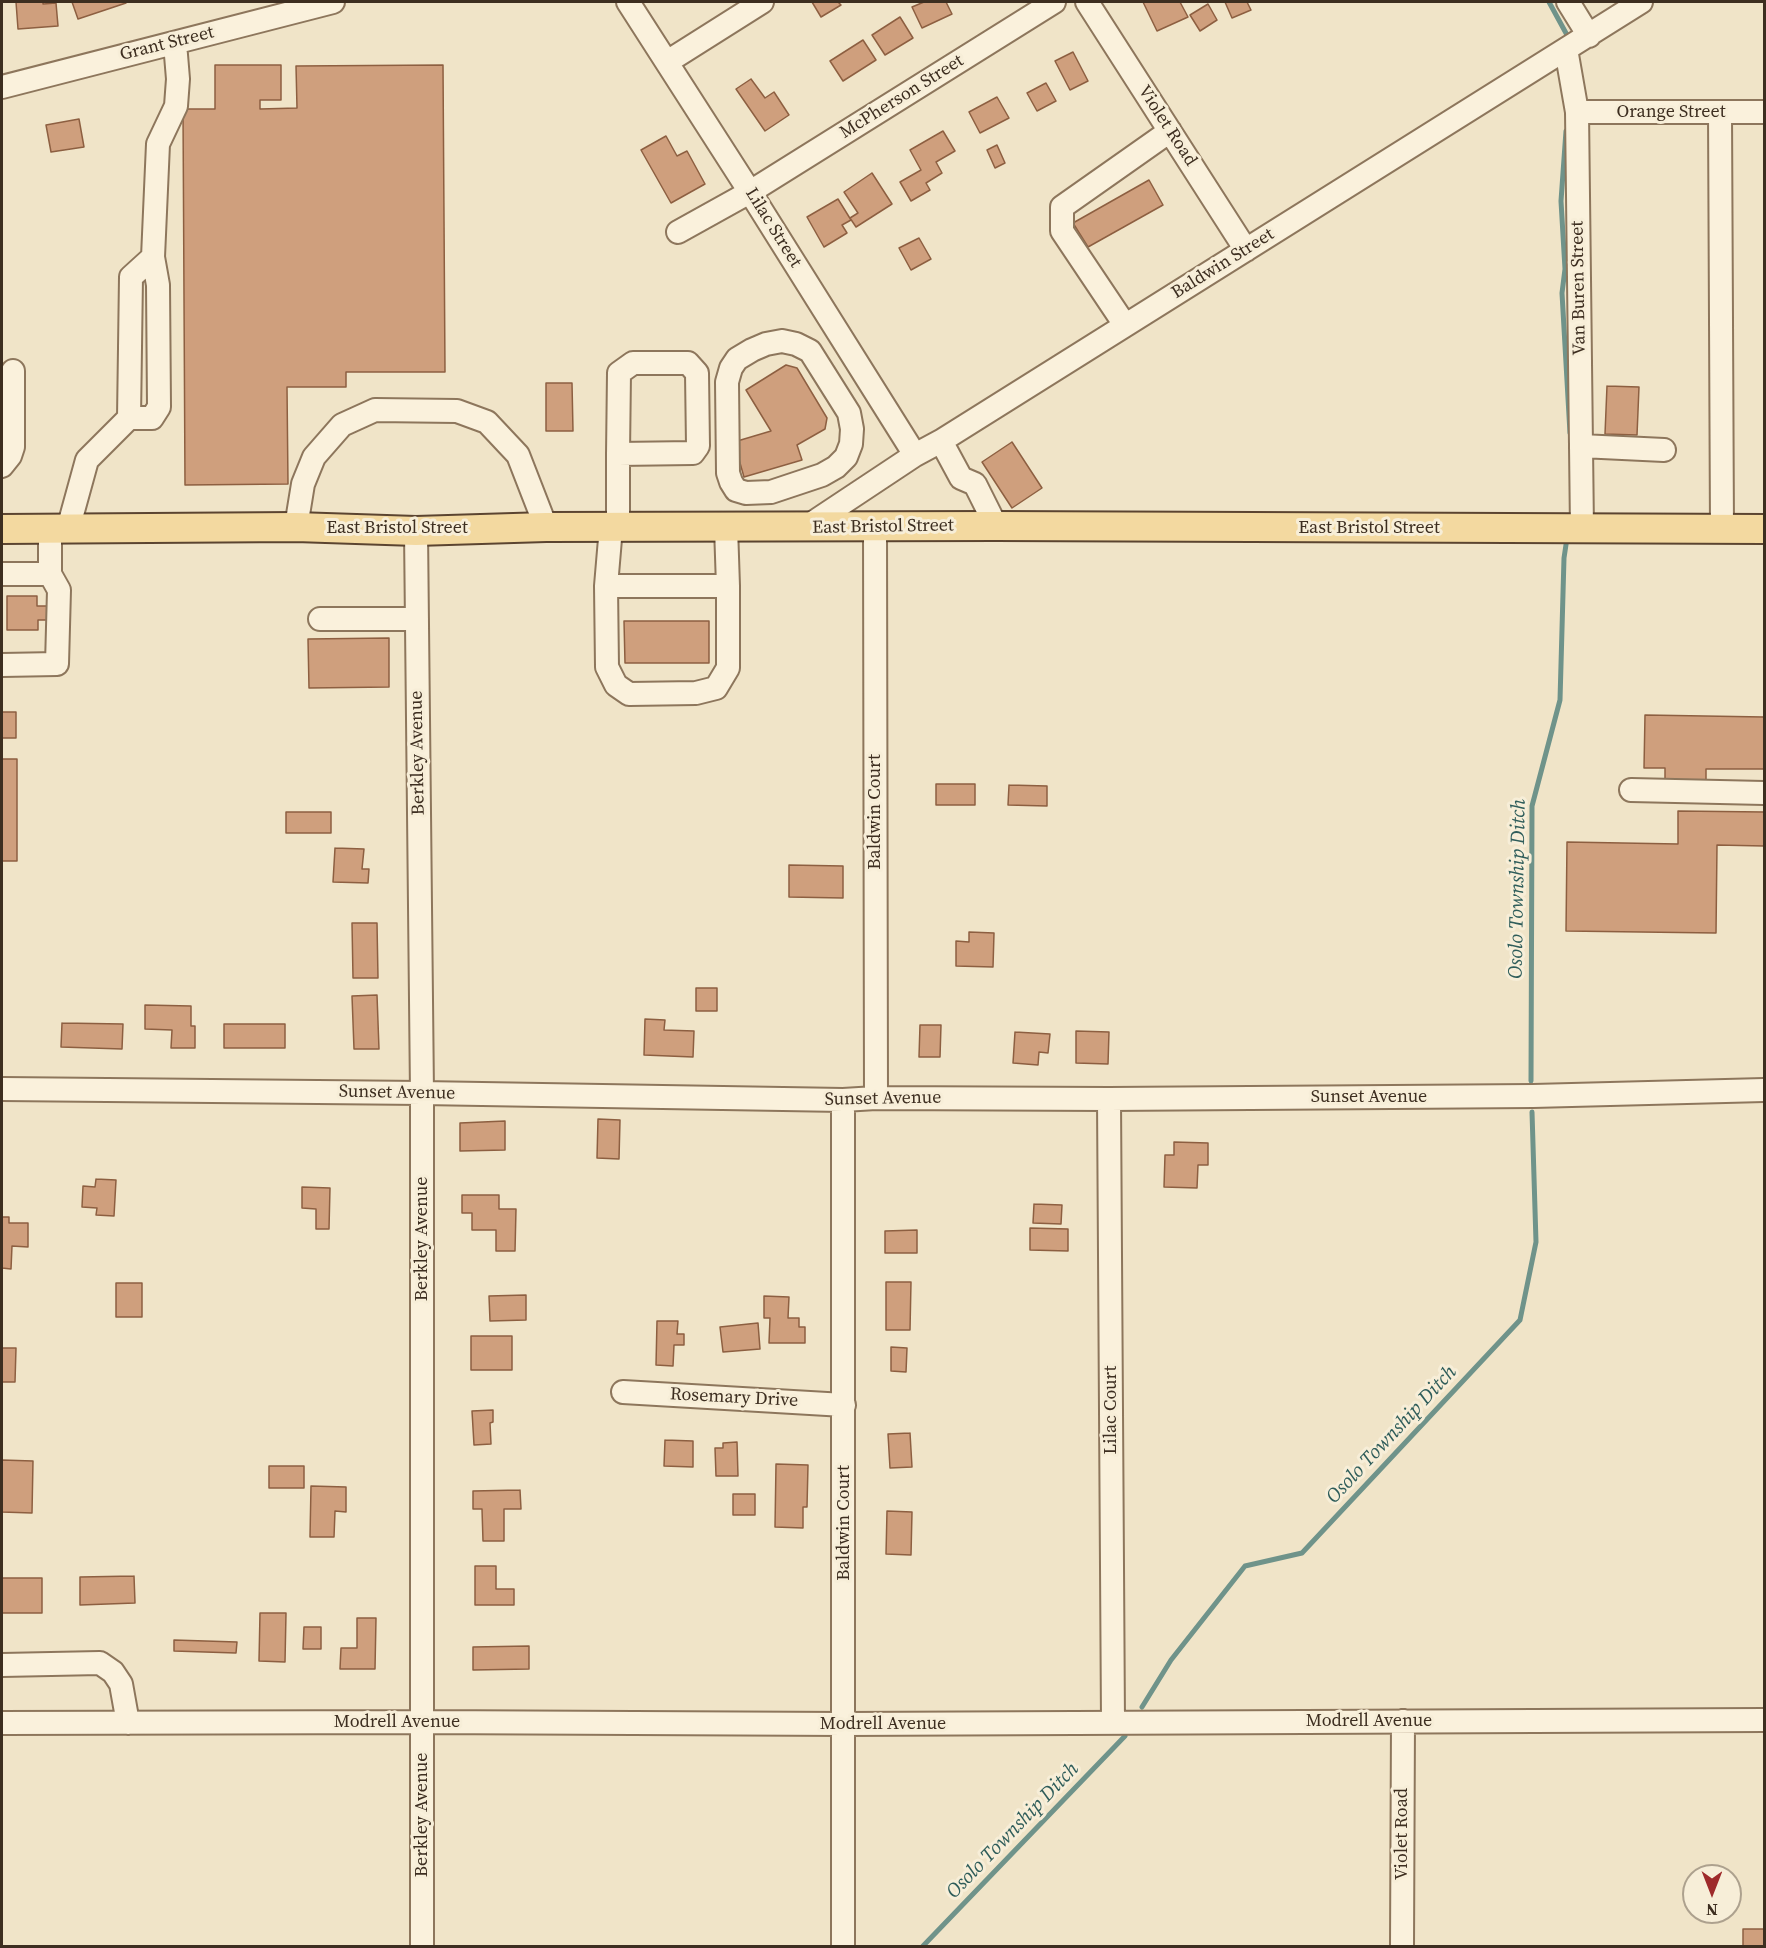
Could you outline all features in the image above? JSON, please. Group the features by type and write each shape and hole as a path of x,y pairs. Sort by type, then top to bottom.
{"main road":[{"name":"East Bristol Street","path":"2,529 296,527 416,531 546,527 996,526 1764,529"}],"street":[{"name":"Grant Street","path":"2,87 333,2"},
{"name":"Lilac Street","path":"628,2 915,455"},
{"path":"667,62 762,2"},
{"name":"McPherson Street","path":"678,232 750,192 1054,2"},
{"name":"Violet Road","path":"1087,2 1246,250"},
{"path":"1568,2 1589,36"},
{"name":"Baldwin Street","path":"804,528 915,455 941,441 1641,2"},
{"path":"2,665 57,664 59,590 50,574 59,529 87,460 129,418 131,277 153,257 158,144 176,106 178,79 175,43"},
{"name":"Van Buren Street","path":"1566,49 1577,112 1582,529"},
{"name":"Orange Street","path":"1577,112 1764,112"},
{"path":"1720,112 1722,529"},
{"path":"1125,325 1062,231 1062,207 1170,131"},
{"path":"782,341 796,344 810,351 832,387 849,413 852,429 851,444 846,457 836,467 822,475 771,492 746,493 736,490 730,482 728,473 726,398 730,368 737,359 752,350 782,341"},
{"path":"618,454 693,453 698,446 697,373 688,363 633,363 619,373 614,527 606,586 607,667 616,685 629,694 696,693 716,688 728,668 726,527"},
{"path":"832,387 860,368"},
{"path":"2,466 10,456 13,447 13,371"},
{"path":"296,527 303,484 314,457 342,425 375,410 457,411 487,422 518,455 546,527"},
{"path":"941,441 961,478 975,484 996,526"},
{"path":"1581,446 1664,450"},
{"path":"759,493 759,528"},
{"name":"Baldwin Court","path":"875,527 876,1098"},
{"name":"Berkley Avenue","path":"416,531 422,1093 422,1947"},
{"path":"2,574 50,574"},
{"path":"606,586 728,586"},
{"path":"320,619 417,619"},
{"path":"1631,790 1764,793"},
{"name":"Sunset Avenue","path":"2,1089 843,1100 876,1098 1533,1096 1764,1090"},
{"name":"Lilac Court","path":"1109,1099 1113,1722"},
{"name":"Baldwin Court","path":"843,1100 843,1947"},
{"name":"Rosemary Drive","path":"623,1392 844,1405"},
{"path":"2,1665 100,1663 113,1672 121,1684 128,1723"},
{"name":"Modrell Avenue","path":"2,1723 844,1724 1764,1720"},
{"name":"Violet Road","path":"1402,1721 1402,1947"}],"building":[{"path":"16,2 56,3 58,26 18,29"},
{"path":"72,2 125,2 126,3 78,19"},
{"path":"812,2 838,2 841,5 821,17"},
{"path":"924,2 946,2 952,14 922,28 912,7"},
{"path":"1143,2 1180,2 1188,17 1157,31"},
{"path":"1225,2 1247,2 1251,10 1232,18"},
{"path":"1208,4 1217,20 1200,31 1190,15"},
{"path":"900,17 913,38 885,55 872,35"},
{"path":"863,40 876,60 843,81 830,61"},
{"path":"1073,52 1088,81 1070,90 1055,61"},
{"path":"215,65 281,65 281,100 260,100 260,109 297,108 296,66 443,65 445,372 346,372 346,387 287,387 288,484 185,485 183,109 215,109"},
{"path":"751,79 765,98 774,92 789,115 765,131 736,89"},
{"path":"1046,83 1056,101 1037,111 1027,93"},
{"path":"997,97 1009,118 980,133 969,112"},
{"path":"79,119 84,147 51,152 46,125"},
{"path":"943,131 955,151 936,162 942,173 926,183 930,190 911,201 900,182 921,170 910,150"},
{"path":"666,136 677,156 687,151 705,184 671,203 641,150"},
{"path":"997,145 1005,163 995,168 987,150"},
{"path":"872,173 892,204 856,227 850,218 858,213 844,192"},
{"path":"1149,180 1163,205 1088,247 1073,223"},
{"path":"838,199 851,220 842,225 847,233 824,247 807,217"},
{"path":"919,238 931,259 911,270 899,248"},
{"path":"786,365 797,368 827,418 825,429 797,445 802,460 744,477 734,442 771,431 746,390"},
{"path":"546,383 572,383 573,431 546,431"},
{"path":"1607,386 1639,387 1637,435 1605,434"},
{"path":"1012,442 1042,488 1012,508 982,462"},
{"path":"7,596 37,596 37,606 49,606 50,620 38,620 38,630 7,630"},
{"path":"624,621 709,621 709,663 625,663"},
{"path":"389,638 389,687 309,688 308,639"},
{"path":"2,712 16,712 16,738 2,738"},
{"path":"1645,715 1764,717 1764,769 1706,769 1706,782 1665,781 1665,768 1644,768"},
{"path":"2,759 17,759 17,861 2,861"},
{"path":"936,784 975,784 975,805 936,805"},
{"path":"1009,785 1047,786 1047,806 1008,805"},
{"path":"1678,811 1764,812 1764,846 1717,845 1716,933 1566,931 1567,842 1678,844"},
{"path":"286,812 331,812 331,833 286,833"},
{"path":"335,848 364,849 362,869 369,869 368,883 333,882"},
{"path":"789,865 843,866 843,898 789,897"},
{"path":"352,923 377,923 378,978 353,978"},
{"path":"969,932 994,933 993,967 956,966 956,941 969,942"},
{"path":"696,988 717,988 717,1011 696,1011"},
{"path":"377,995 379,1049 354,1049 352,996"},
{"path":"145,1005 191,1006 191,1026 195,1026 195,1048 171,1048 172,1030 145,1029"},
{"path":"645,1019 665,1020 664,1030 694,1031 693,1057 644,1055"},
{"path":"62,1023 123,1024 122,1049 61,1047"},
{"path":"224,1024 285,1024 285,1048 224,1048"},
{"path":"920,1025 941,1025 940,1057 919,1057"},
{"path":"1076,1031 1109,1032 1108,1064 1076,1063"},
{"path":"1015,1032 1050,1034 1048,1053 1039,1052 1038,1065 1013,1063"},
{"path":"598,1119 620,1120 619,1159 597,1158"},
{"path":"505,1121 505,1150 460,1151 460,1123"},
{"path":"1174,1142 1208,1143 1208,1165 1198,1165 1197,1188 1164,1187 1165,1155 1174,1155"},
{"path":"96,1179 116,1180 114,1216 96,1215 97,1208 82,1207 83,1186 95,1187"},
{"path":"302,1187 330,1188 329,1229 316,1229 316,1209 302,1208"},
{"path":"462,1195 499,1195 499,1209 516,1209 515,1251 496,1251 496,1230 472,1230 472,1213 462,1213"},
{"path":"1034,1204 1062,1205 1061,1224 1033,1223"},
{"path":"2,1217 9,1217 9,1223 28,1223 28,1247 12,1246 11,1269 2,1268"},
{"path":"1030,1228 1068,1229 1068,1251 1030,1250"},
{"path":"917,1230 917,1253 885,1253 885,1231"},
{"path":"886,1282 911,1282 910,1330 886,1330"},
{"path":"116,1283 142,1283 142,1317 116,1317"},
{"path":"526,1295 526,1320 490,1321 489,1296"},
{"path":"764,1296 789,1297 788,1318 799,1318 799,1327 805,1327 805,1343 769,1343 770,1318 764,1318"},
{"path":"657,1321 678,1321 677,1334 684,1334 684,1345 674,1345 673,1366 656,1365"},
{"path":"758,1323 760,1349 723,1352 720,1327"},
{"path":"471,1336 512,1336 512,1370 471,1370"},
{"path":"891,1347 907,1348 906,1372 891,1371"},
{"path":"2,1348 16,1348 15,1382 2,1382"},
{"path":"493,1410 493,1422 490,1423 491,1444 474,1445 472,1411"},
{"path":"910,1433 912,1467 890,1468 888,1434"},
{"path":"665,1440 693,1441 693,1467 664,1466"},
{"path":"737,1442 738,1476 716,1476 715,1448 723,1448 723,1443"},
{"path":"2,1460 33,1461 32,1513 2,1512"},
{"path":"776,1464 808,1465 807,1507 803,1507 803,1528 775,1527"},
{"path":"269,1466 304,1466 304,1488 269,1488"},
{"path":"311,1486 346,1487 346,1512 335,1511 334,1537 310,1537"},
{"path":"520,1490 521,1509 504,1509 504,1541 483,1541 482,1509 473,1509 473,1491"},
{"path":"733,1494 755,1494 755,1515 733,1515"},
{"path":"887,1511 912,1512 911,1555 886,1554"},
{"path":"475,1566 496,1566 496,1589 514,1589 514,1605 475,1605"},
{"path":"134,1576 135,1603 80,1605 80,1577"},
{"path":"2,1578 42,1578 42,1613 2,1613"},
{"path":"260,1613 286,1613 285,1662 259,1661"},
{"path":"357,1618 376,1618 375,1669 340,1669 341,1648 357,1648"},
{"path":"304,1627 321,1627 321,1649 303,1649"},
{"path":"174,1640 237,1642 236,1653 174,1651"},
{"path":"529,1646 529,1669 473,1670 473,1647"},
{"path":"1743,1929 1764,1929 1764,1946 1743,1946"}],"waterway":[{"path":"1549,2 1567,35"},
{"path":"1566,131 1561,201 1565,269 1562,293 1570,433"},
{"name":"Osolo Township Ditch","path":"1531,1081 1532,806 1560,700 1564,558 1567,538"},
{"name":"Osolo Township Ditch","path":"1142,1707 1171,1660 1245,1566 1302,1553 1520,1320 1536,1242 1532,1112"},
{"name":"Osolo Township Ditch","path":"923,1946 1125,1736"}]}
